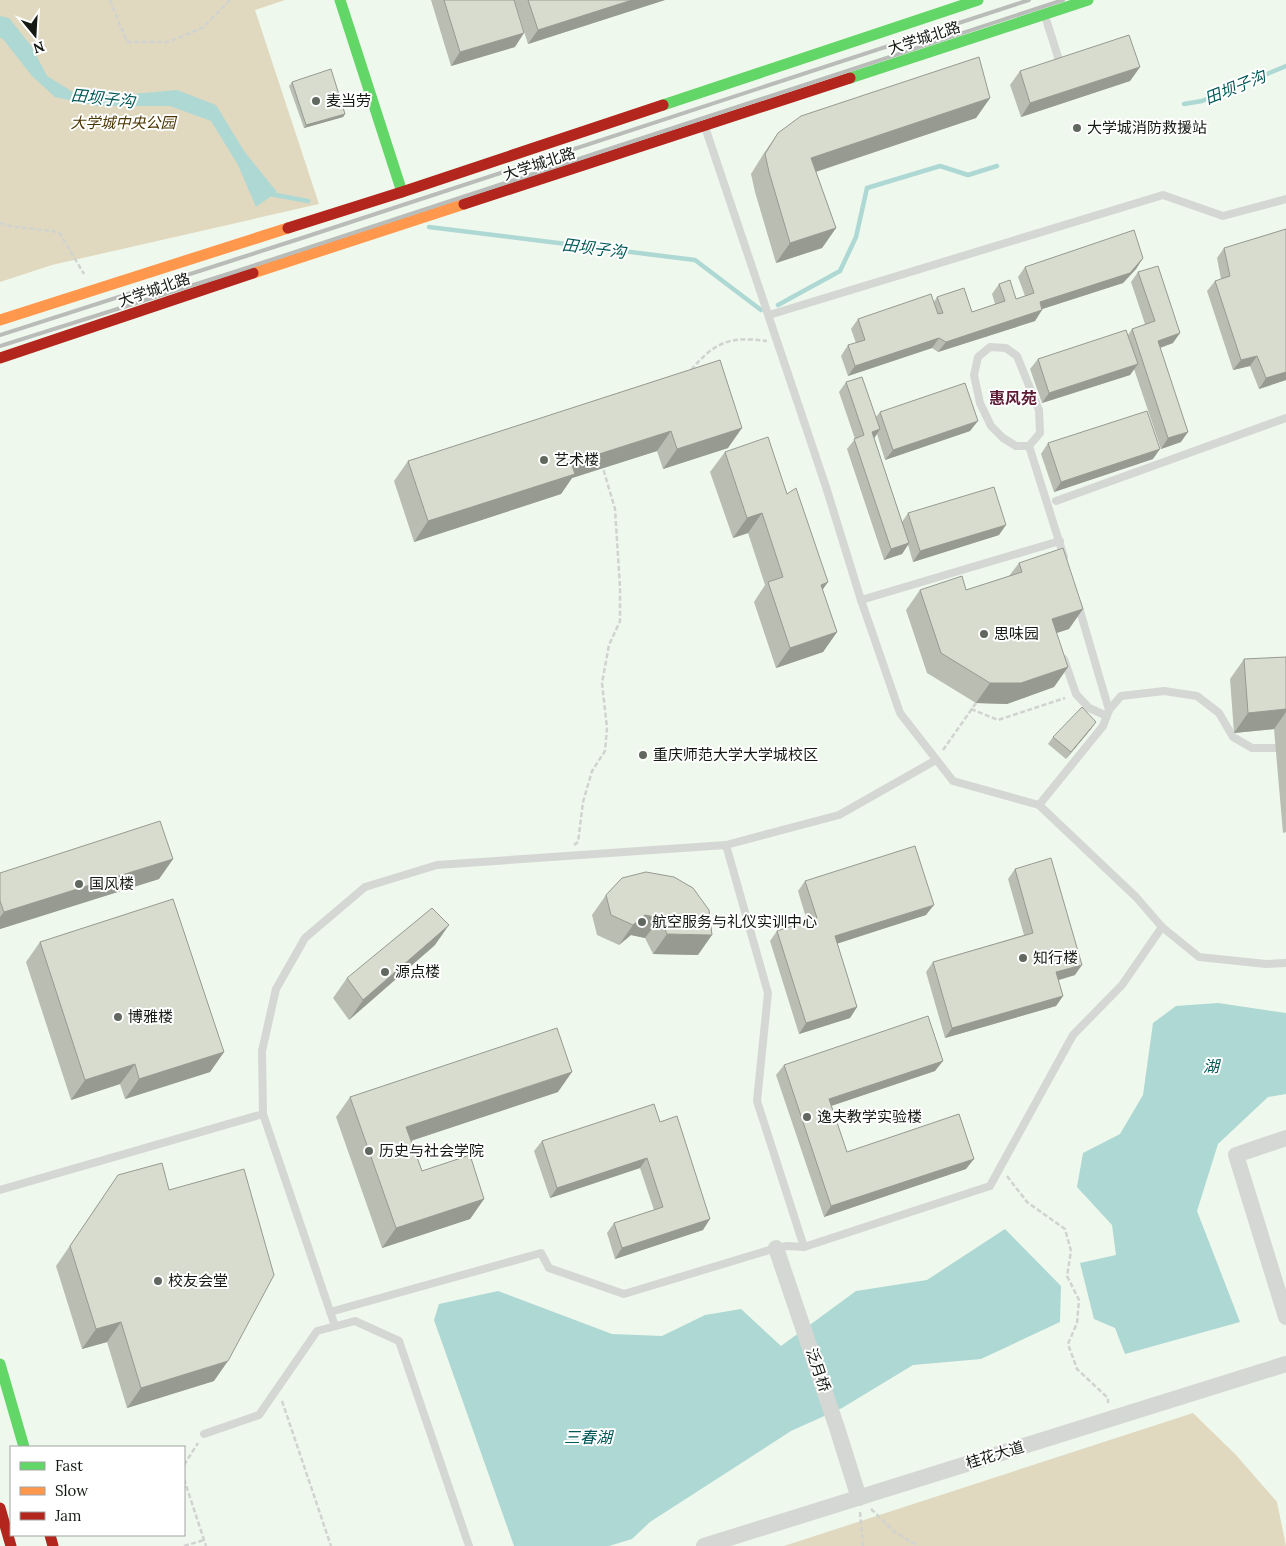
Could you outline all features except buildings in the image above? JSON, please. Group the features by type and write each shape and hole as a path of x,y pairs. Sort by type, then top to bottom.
{"main road":[{"path":"340,0 402,192"},
{"name":"大学城北路","path":"0,320 94,290 146,278 978,0"},
{"name":"大学城北路","path":"0,358 154,302 310,254 1088,0"},
{"path":"0,1364 24,1446"},
{"path":"0,1508 11,1546"}],"street":[{"path":"1286,1138 1236,1155 1286,1316"},
{"name":"泛月桥","path":"776,1248 859,1498"},
{"name":"桂花大道","path":"704,1546 1286,1364"}],"lane":[{"path":"1044,14 1058,60"},
{"path":"705,125 826,487 860,600 900,713 953,782 1039,805 1136,897 1162,927 1199,957 1266,964 1286,963"},
{"path":"769,315 1163,195 1223,216 1286,199"},
{"path":"990,347 1006,348 1016,356 1038,410 1040,433 1029,446 1016,446 1003,438 991,426 980,403 974,375 978,357 990,347"},
{"path":"1056,500 1286,418"},
{"path":"1029,446 1068,569"},
{"path":"860,600 1060,541"},
{"path":"1076,598 1108,713"},
{"path":"1060,648 1076,694 1089,708 1108,713"},
{"path":"1039,805 1103,726 1108,713 1121,696 1164,692 1197,696 1219,713 1233,737 1252,748 1276,748"},
{"path":"335,1326 263,1114 262,1051 276,989 305,938 365,887 437,865 726,846 839,815 936,760"},
{"path":"726,846 768,993 757,1101 804,1247"},
{"path":"330,1312 541,1253 549,1268 624,1294 776,1248 787,1246 804,1247 990,1186 1073,1035 1122,985 1162,927"},
{"path":"0,1190 263,1114"},
{"path":"204,1434 258,1415 317,1331 355,1321 399,1341 469,1546"}],"path":[{"path":"110,0 127,42 168,42 202,28 230,0"},
{"path":"0,223 9,226 59,232 94,290"},
{"path":"691,371 705,354 729,340 754,339 778,342"},
{"path":"560,857 578,842 583,802 592,771 605,751 607,728 602,683 609,646 620,621 620,587 615,509 604,468"},
{"path":"971,709 998,720 1076,694"},
{"path":"936,760 976,703"},
{"path":"1000,1167 1027,1202 1065,1229 1070,1251 1068,1276 1079,1300 1077,1323 1068,1344 1077,1369 1108,1398 1109,1420"},
{"path":"277,1388 331,1546"},
{"path":"185,1463 204,1434"},
{"path":"185,1482 206,1546"},
{"path":"859,1498 863,1546"},
{"path":"859,1498 895,1532 918,1546"},
{"path":"184,1546 204,1539"}],"green space":[{"name":"大学城中央公园","path":"0,0 285,0 255,10 319,204 52,265 0,282"},
{"path":"1193,1413 1236,1455 1277,1502 1286,1546 784,1546"}],"water":[{"path":"0,16 9,18 32,47 47,76 76,94 132,94 177,90 216,105 244,151 277,192 256,207 238,165 211,121 170,106 97,106 55,97 32,76 3,39 0,38"},
{"name":"湖","path":"1218,1003 1286,1013 1286,1094 1268,1097 1218,1144 1197,1211 1240,1322 1125,1354 1115,1328 1094,1319 1080,1263 1116,1255 1112,1225 1077,1187 1083,1153 1120,1134 1143,1095 1153,1023 1176,1006"},
{"name":"三春湖","path":"1005,1229 1061,1286 1060,1322 981,1359 913,1365 842,1408 791,1431 650,1522 632,1539 609,1546 514,1546 434,1320 439,1304 498,1291 612,1334 662,1336 705,1315 741,1309 781,1346 856,1291 927,1280"}],"waterway":[{"name":"田坝子沟","path":"1184,104 1202,101 1286,66"},
{"name":"田坝子沟","path":"778,305 840,271 856,237 867,188 940,166 968,175 997,166"},
{"name":"田坝子沟","path":"270,194 308,201"},
{"name":"田坝子沟","path":"429,227 695,260 761,310"}],"railway":[{"path":"0,335 1029,0"},
{"path":"0,346 228,274 1063,0"}],"traffic: fast":[{"path":"340,0 402,192"},
{"path":"663,105 978,0"},
{"path":"850,78 1088,0"},
{"path":"0,1364 24,1446"}],"traffic: slow":[{"path":"253,273 464,204"},
{"path":"0,320 288,228"}],"traffic: jam":[{"path":"464,204 850,78"},
{"path":"288,228 663,105"},
{"path":"0,358 253,273"},
{"path":"0,1508 11,1546"},
{"path":"50,1536 53,1546"}],"place":[{"name":"麦当劳","path":"316,101"},
{"name":"大学城消防救援站","path":"1077,128"},
{"name":"艺术楼","path":"544,460"},
{"name":"思味园","path":"984,634"},
{"name":"重庆师范大学大学城校区","path":"643,755"},
{"name":"国风楼","path":"79,884"},
{"name":"航空服务与礼仪实训中心","path":"642,922"},
{"name":"知行楼","path":"1023,958"},
{"name":"源点楼","path":"385,972"},
{"name":"博雅楼","path":"118,1017"},
{"name":"逸夫教学实验楼","path":"807,1117"},
{"name":"历史与社会学院","path":"369,1151"},
{"name":"校友会堂","path":"158,1281"}],"district":[{"name":"惠风苑","path":"1013,398"}]}
